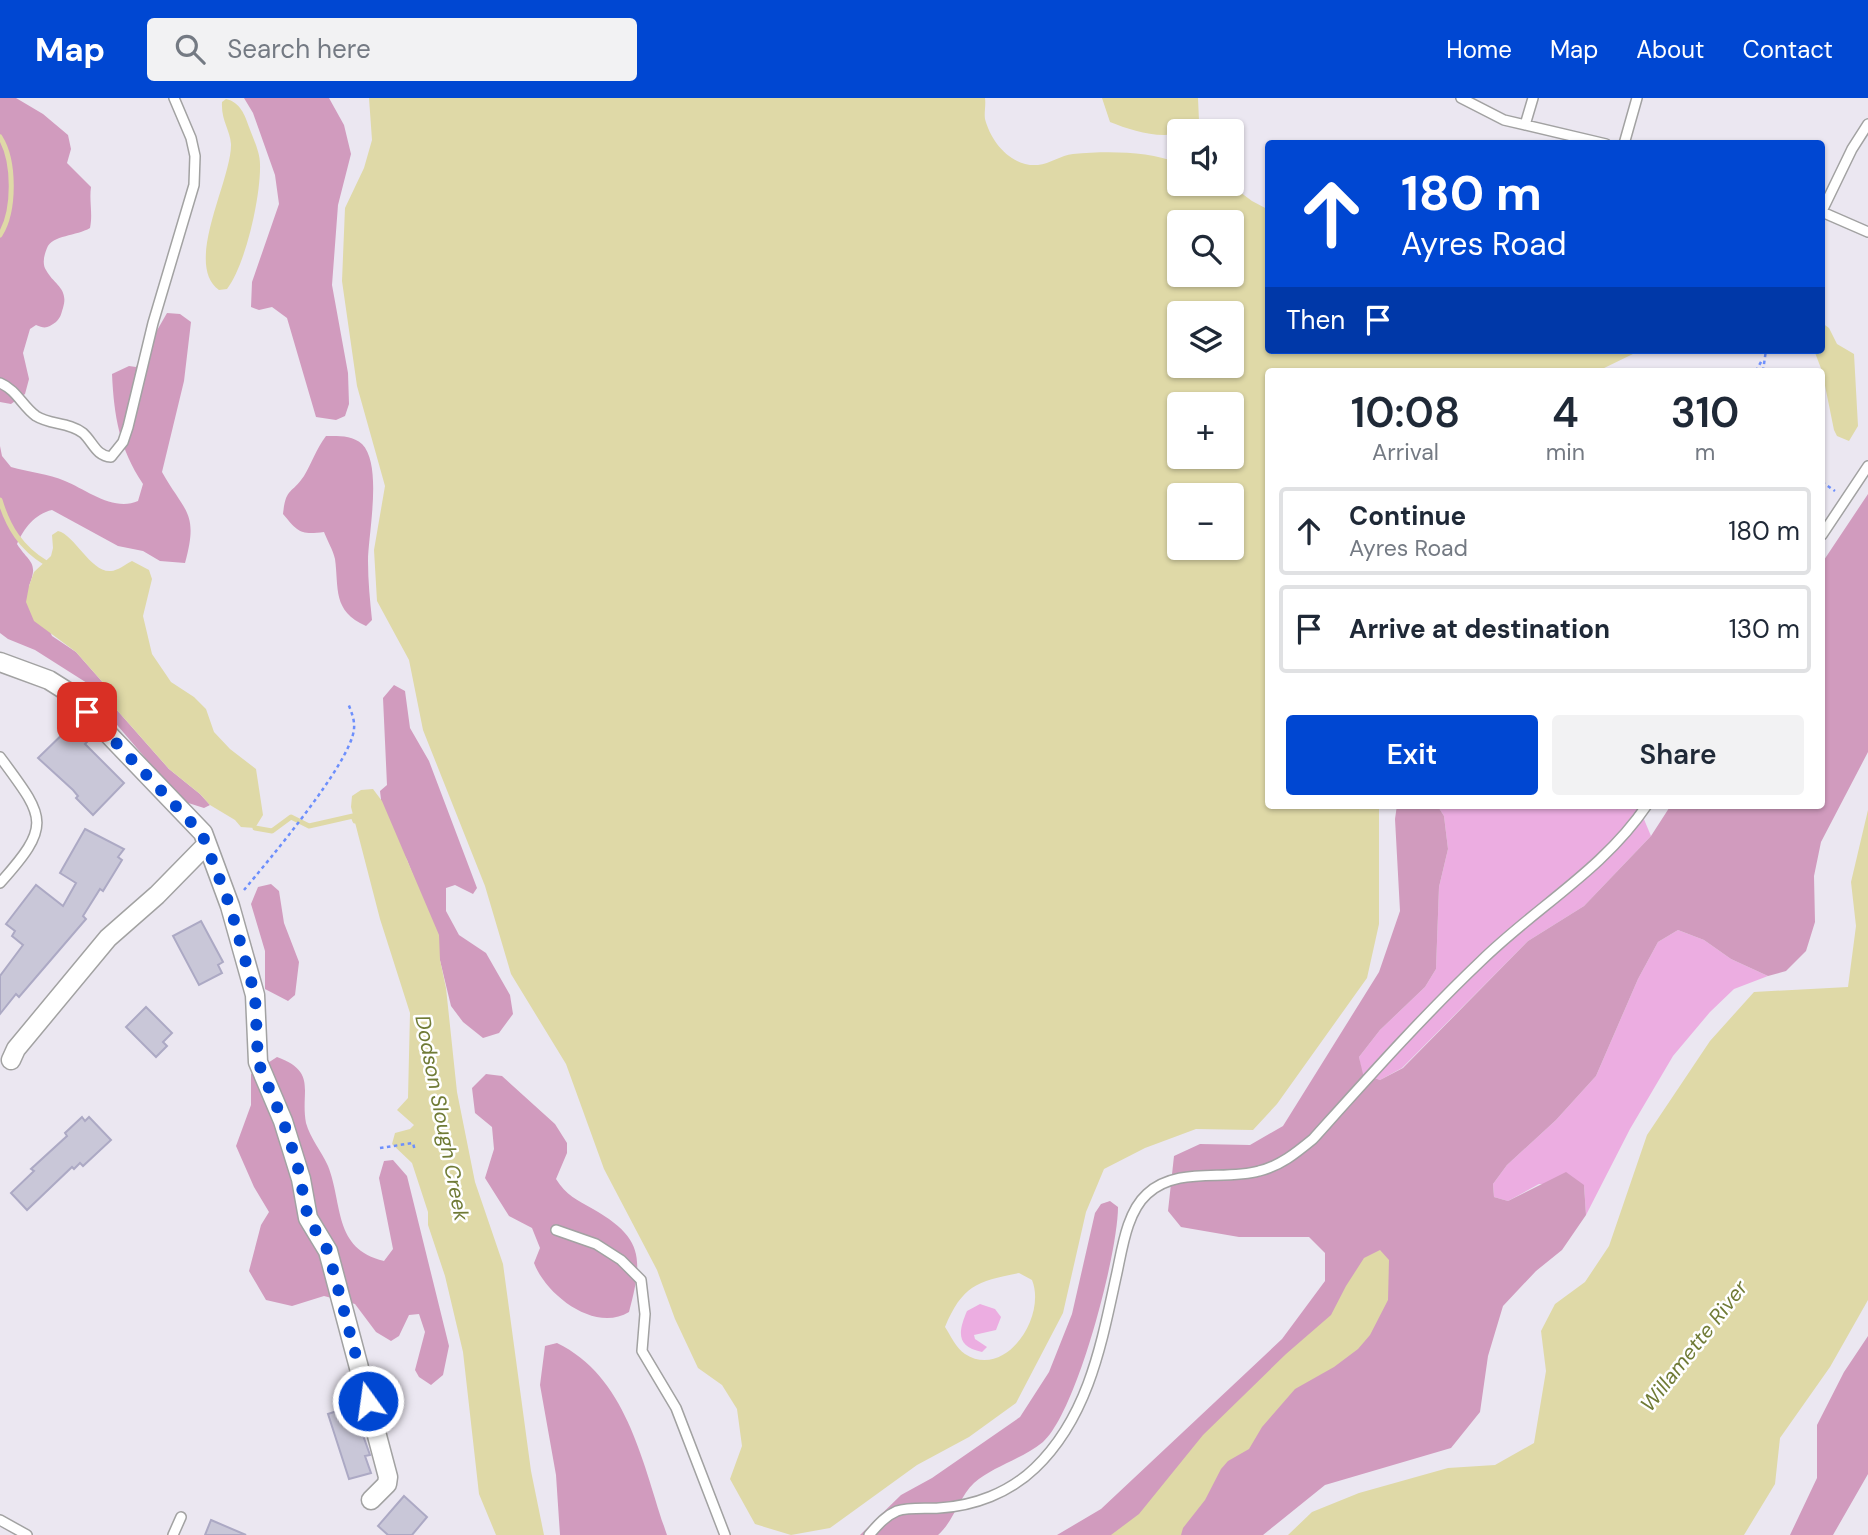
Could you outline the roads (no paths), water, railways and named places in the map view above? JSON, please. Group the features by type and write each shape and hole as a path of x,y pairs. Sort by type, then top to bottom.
{"street":[{"path":"0,662 48,680 68,692 202,834 230,906 255,995 258,1062 297,1163 308,1218 328,1251 388,1477 387,1484 371,1500"},
{"path":"11,1060 16,1049 99,947 157,895 206,844"}],"lane":[{"path":"3,384 13,389 38,417 81,431 99,453 107,457 111,457 123,442 153,323 194,185 195,156 191,138 174,98"},
{"path":"1461,98 1504,120 1589,140"},
{"path":"1525,125 1533,98"},
{"path":"1625,140 1637,98"},
{"path":"1825,206 1868,124"},
{"path":"1825,213 1868,232"},
{"path":"1825,531 1868,466"},
{"path":"0,757 35,806 39,826 31,847 0,883"},
{"path":"869,1535 885,1518 898,1511 969,1504 1006,1490 1034,1469 1067,1432 1082,1402 1102,1340 1123,1245 1134,1210 1147,1194 1165,1183 1187,1177 1258,1172 1294,1155 1313,1139 1481,960 1607,855 1628,833 1644,809"},
{"path":"556,1230 596,1244 621,1260 640,1280 645,1314 642,1351 676,1408 725,1535"},
{"path":"173,1535 181,1517"},
{"path":"0,1520 21,1534"}],"water":[{"path":"369,98 985,98 985,119 992,136 1004,151 1019,162 1038,165 1069,155 1086,153 1113,152 1154,156 1167,159 1167,196 1244,195 1265,208 1265,354 1633,354 1604,368 1265,368 1265,809 1379,809 1379,924 1367,978 1277,1104 1253,1130 1196,1129 1145,1148 1104,1169 1086,1212 1063,1313 1016,1403 969,1437 917,1465 830,1528 791,1535 755,1524 730,1479 742,1446 737,1409 722,1385 698,1368 675,1319 657,1270 604,1169 566,1064 511,974 485,886 423,730 409,660 377,601 374,550 385,486 357,386 342,281 345,208 364,168 372,140","holes":["1019,1273 1032,1280 1035,1295 1028,1327 1008,1352 994,1359 980,1360 965,1354 956,1345 945,1327 951,1313 965,1294 992,1279"]},
{"path":"1102,98 1198,98 1199,119 1167,119 1167,135 1144,133 1110,122"},
{"path":"226,99 238,106 246,118 259,155 260,177 246,247 234,278 227,289 219,290 209,278 206,261 207,242 231,144 222,109 222,102"},
{"path":"1825,325 1837,344 1854,354 1858,426 1849,441 1837,436 1834,430 1825,386 1825,368 1821,368 1816,354 1825,354"},
{"path":"58,531 71,539 90,560 104,570 113,571 132,561 149,570 152,579 143,616 152,654 171,682 194,697 206,709 214,732 230,749 256,769 263,815 255,828 241,827 235,820 210,805 169,769 116,709 108,697 106,686 76,652 34,621 26,602 29,586 34,572 51,556 52,535"},
{"path":"373,789 382,801 439,935 457,1092 475,1182 503,1264 531,1471 544,1535 496,1535 479,1494 463,1352 445,1276 412,1163 392,1144 395,1133 410,1129 414,1125 397,1110 408,1098 410,1013 380,919 351,807 352,796 361,790"},
{"name":"Willamette River","path":"1868,810 1868,1300 1830,1367 1780,1438 1775,1484 1744,1535 1288,1535 1312,1512 1359,1493 1448,1468 1495,1465 1534,1443 1546,1371 1541,1331 1555,1304 1585,1282 1609,1246 1647,1135 1710,1041 1754,992 1848,987 1856,926 1851,882"},
{"path":"1380,1250 1389,1260 1388,1300 1370,1335 1358,1349 1334,1367 1295,1389 1262,1427 1249,1449 1228,1461 1221,1469 1205,1500 1183,1528 1181,1535 1111,1535 1139,1514 1203,1435 1286,1354 1331,1315 1364,1258"}],"waterway":[{"name":"Dodson Slough Creek","path":"0,137 11,172 11,200 0,235"},
{"name":"Dodson Slough Creek","path":"0,500 17,536 29,551 46,563"},
{"name":"Dodson Slough Creek","path":"255,828 272,831 291,817 309,826 353,816 355,821"}]}
